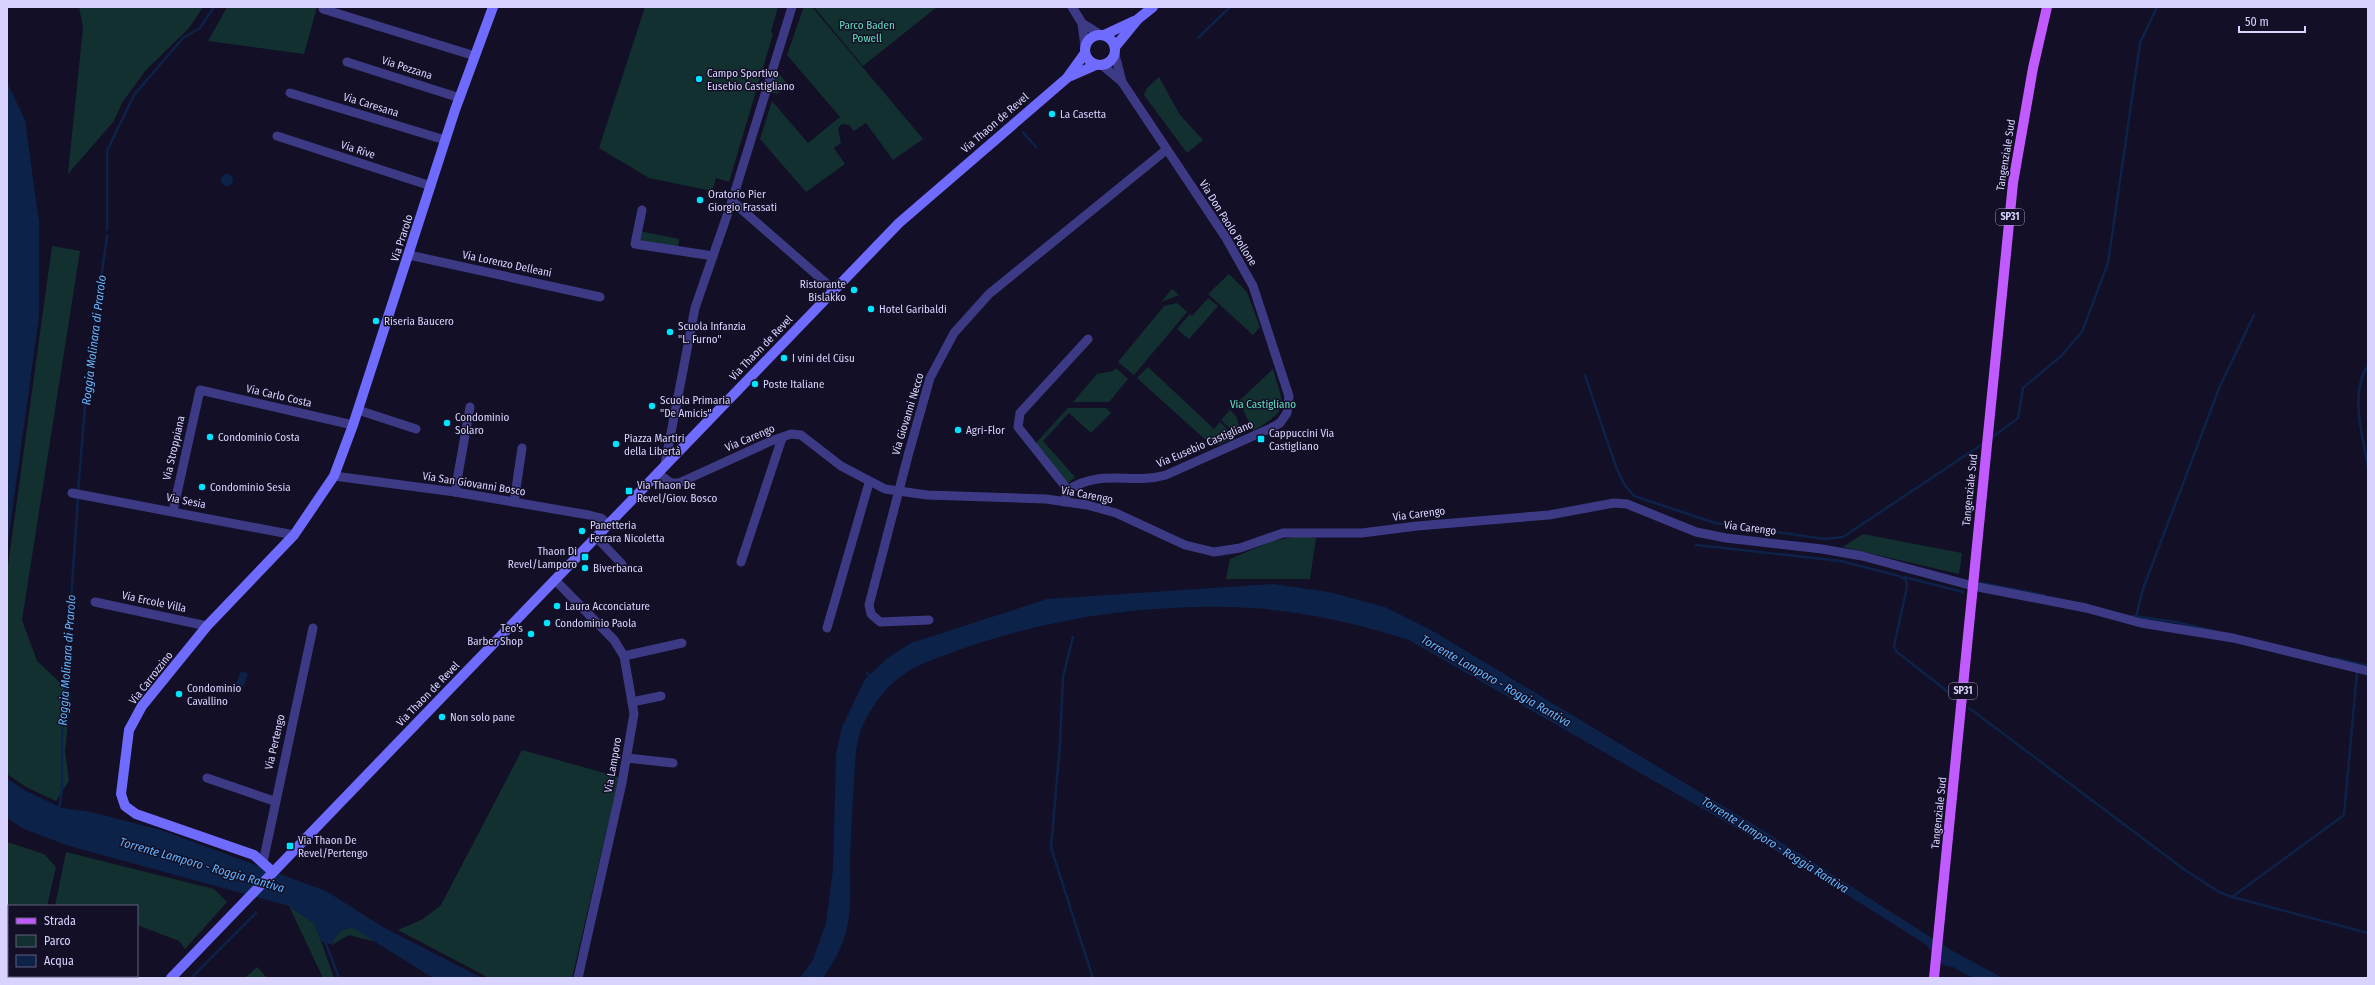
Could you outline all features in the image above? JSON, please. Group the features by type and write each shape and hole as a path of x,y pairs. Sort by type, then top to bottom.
{"main road":[{"name":"Via Prarolo","path":"334,476 358,410 445,140 493,7"},
{"path":"1138,19 1108,63 1099,65 1088,60 1085,50 1092,37 1102,35 1138,19 1153,7"},
{"name":"Tangenziale Sud","path":"1934,978 2013,183 2033,68 2047,7"},
{"path":"1102,35 1112,40 1115,51"},
{"name":"Via Thaon de Revel","path":"171,978 899,223 1067,78 1085,50"},
{"name":"Via Thaon de Revel","path":"1067,78 1099,65"},
{"name":"Via Carrozzino","path":"272,873 263,862 254,855 136,814 125,806 121,794 129,730 142,706 207,626 294,535 334,476"}],"street":[{"path":"665,464 695,308 732,201 792,7"},
{"path":"1072,7 1082,23 1085,50"},
{"path":"322,9 475,56"},
{"path":"1082,23 1102,35"},
{"name":"Via Don Paolo Pollone","path":"1115,51 1122,82 1226,238 1253,286 1289,396 1287,413"},
{"name":"Via Pezzana","path":"347,62 460,98"},
{"name":"Via Don Paolo Pollone","path":"1099,65 1122,82"},
{"name":"Via Caresana","path":"290,93 445,140"},
{"name":"Via Rive","path":"277,136 431,186"},
{"name":"Via Giovanni Necco","path":"929,620 880,622 871,614 869,605 930,378 954,334 989,294 1166,150"},
{"path":"732,201 834,290"},
{"path":"642,210 635,244 712,256"},
{"name":"Via Lorenzo Delleani","path":"408,255 600,296"},
{"path":"1064,502 1068,490 1018,427 1020,413 1088,340"},
{"name":"Via Carlo Costa","path":"200,390 353,425"},
{"name":"Via Stroppiana","path":"173,511 200,390"},
{"path":"455,492 470,407"},
{"path":"358,410 416,429"},
{"name":"Via Eusebio Castigliano","path":"1068,490 1087,480 1116,477 1156,478 1166,475 1271,428 1280,423 1287,413"},
{"name":"Via Carengo","path":"657,473 671,483 679,483 792,434 801,435 841,466 870,483 899,492 1064,502 1116,513 1185,545 1214,552 1240,548 1283,533 1362,533 1424,525 1549,515 1614,503 1627,504 1696,532 1726,538 1822,549 1854,555 1973,586 2086,608 2141,623 2233,638 2368,671"},
{"path":"741,562 782,438"},
{"path":"514,502 522,448"},
{"name":"Via San Giovanni Bosco","path":"334,476 455,492 514,502 601,518 608,524"},
{"path":"827,628 870,483"},
{"name":"Via Sesia","path":"72,493 294,535"},
{"path":"596,537 622,564"},
{"name":"Via Lamporo","path":"555,580 603,626 624,656 634,714 627,758 578,978"},
{"name":"Via Ercole Villa","path":"95,602 207,626"},
{"name":"Via Pertengo","path":"263,862 274,801 313,628"},
{"path":"624,656 682,642"},
{"path":"632,702 661,696"},
{"path":"627,758 673,763"},
{"path":"207,778 274,801"}],"green space":[{"path":"79,7 203,7 189,28 145,71 122,103 114,121 68,174 83,27"},
{"path":"227,7 317,7 304,54 208,41"},
{"path":"645,7 778,7 771,32 773,34 729,182 716,178 712,191 649,178 599,148"},
{"path":"806,7 812,7 923,139 893,160 866,123 854,131 849,125 842,124 838,128 841,143 834,148 845,164 806,192 760,139 772,101 808,143 840,117 787,55 803,9"},
{"name":"Parco Baden Powell","path":"814,7 937,7 863,66"},
{"path":"776,70 788,85 777,94 770,92"},
{"path":"1159,77 1180,115 1203,140 1187,153 1144,95 1147,88"},
{"path":"639,231 679,239 678,250 639,244"},
{"path":"52,246 80,251 22,620 37,661 71,693 65,752 69,781 56,801 26,787 7,774 7,573"},
{"path":"1229,274 1247,292 1260,327 1253,335 1208,294"},
{"path":"1172,289 1179,295 1161,302"},
{"path":"1208,298 1218,306 1189,339 1177,329 1190,314 1192,316"},
{"path":"1177,303 1187,312 1134,375 1118,362 1164,306"},
{"name":"Via Castigliano","path":"1148,367 1214,429 1220,422 1235,437 1219,445 1209,443 1137,378"},
{"path":"1116,368 1128,379 1109,402 1073,402 1097,374 1113,371"},
{"name":"Via Castigliano","path":"1273,369 1280,392 1281,406 1273,417 1253,431 1239,401"},
{"path":"1068,408 1106,408 1111,413 1091,433 1069,413 1043,441 1075,477 1067,484 1036,443"},
{"name":"Via Castigliano","path":"1230,410 1236,416 1242,434 1238,436 1221,420"},
{"path":"1863,534 1962,553 1959,574 1843,547"},
{"path":"1300,536 1316,538 1310,579 1226,579 1230,559 1272,541"},
{"path":"522,750 619,777 572,978 489,978 398,930 423,919 441,905"},
{"path":"7,842 44,854 56,867 47,905 8,905 8,977 42,978 7,978"},
{"path":"66,852 214,889 227,902 185,949 179,941 138,925 138,905 55,905"},
{"path":"289,906 315,924 334,978 323,978"},
{"path":"353,927 376,942 349,935 332,945 339,932"},
{"path":"257,967 267,978 245,978"}],"water":[{"path":"7,82 25,120 39,222 39,316 7,549"},
{"path":"227,174 231,176 233,180 231,184 227,186 223,184 221,180 223,176"},
{"name":"Torrente Lamporo - Roggia Rantiva","path":"1273,584 1329,592 1385,607 1431,630 1753,824 1951,950 2003,978 1973,978 1953,967 1943,965 1925,944 1795,862 1409,640 1351,623 1311,615 1251,608 1214,607 1138,610 1099,615 1023,630 929,661 914,668 895,681 880,697 871,710 861,730 856,750 851,832 850,906 848,924 844,938 830,968 823,978 800,978 813,960 826,923 833,869 836,754 842,727 865,679 889,657 911,643 1047,599"},
{"path":"241,671 248,674 243,687 236,684"},
{"name":"Torrente Lamporo - Roggia Rantiva","path":"7,778 24,790 62,808 91,812 161,830 326,891 383,927 482,978 433,978 353,928 345,929 339,932 332,945 321,941 315,924 289,906 69,846 24,829 7,818"}],"waterway":[{"name":"Roggia Molinara di Prarolo","path":"107,230 107,151 134,95 183,38 200,28 214,7"},
{"path":"1198,38 1230,7"},
{"path":"1991,438 2018,418 2023,388 2061,356 2082,332 2108,263 2140,43 2157,7"},
{"path":"1023,132 1036,147"},
{"name":"Roggia Molinara di Prarolo","path":"78,492 87,382 107,236"},
{"path":"2136,617 2143,589 2220,386 2254,315"},
{"path":"2368,365 2362,376 2358,402 2368,468"},
{"path":"1585,375 1616,467 1624,484 1634,496 1715,523 1825,539 1843,537 1984,443"},
{"name":"Roggia Molinara di Prarolo","path":"59,809 62,789 62,735 78,497"},
{"path":"1696,545 1841,561 1899,576 1906,580 1907,587 1894,646 1897,652 1952,695"},
{"path":"1904,577 1963,592"},
{"path":"1981,583 2044,595"},
{"path":"2133,616 2176,622 2214,631"},
{"path":"1073,637 1063,677 1060,744 1051,848 1093,978"},
{"path":"2334,658 2368,666"},
{"path":"867,673 871,677"},
{"path":"2232,897 2344,815 2357,673"},
{"path":"1969,708 2185,870 2219,892 2232,897 2368,933"},
{"path":"191,978 256,913"},
{"path":"325,941 339,978"}],"place":[{"name":"Campo Sportivo Eusebio Castigliano","path":"699,79"},
{"name":"La Casetta","path":"1052,114"},
{"name":"Oratorio Pier Giorgio Frassati","path":"700,200"},
{"name":"Ristorante Bislakko","path":"854,290"},
{"name":"Hotel Garibaldi","path":"871,309"},
{"name":"Riseria Baucero","path":"376,321"},
{"name":"Scuola Infanzia \"L. Furno\"","path":"670,332"},
{"name":"I vini del Cüsu","path":"784,358"},
{"name":"Poste Italiane","path":"755,384"},
{"name":"Scuola Primaria \"De Amicis\"","path":"652,406"},
{"name":"Condominio Solaro","path":"447,423"},
{"name":"Agri-Flor","path":"958,430"},
{"name":"Condominio Costa","path":"210,437"},
{"name":"Cappuccini Via Castigliano","path":"1261,439"},
{"name":"Piazza Martiri della Libertà","path":"616,444"},
{"name":"Condominio Sesia","path":"202,487"},
{"name":"Via Thaon De Revel/Giov. Bosco","path":"629,491"},
{"name":"Panetteria Ferrara Nicoletta","path":"582,531"},
{"name":"Thaon Di Revel/Lamporo","path":"585,557"},
{"name":"Biverbanca","path":"585,568"},
{"name":"Laura Acconciature","path":"557,606"},
{"name":"Condominio Paola","path":"547,623"},
{"name":"Teo's Barber Shop","path":"531,634"},
{"name":"Condominio Cavallino","path":"179,694"},
{"name":"Non solo pane","path":"442,717"},
{"name":"Via Thaon De Revel/Pertengo","path":"290,846"}]}
